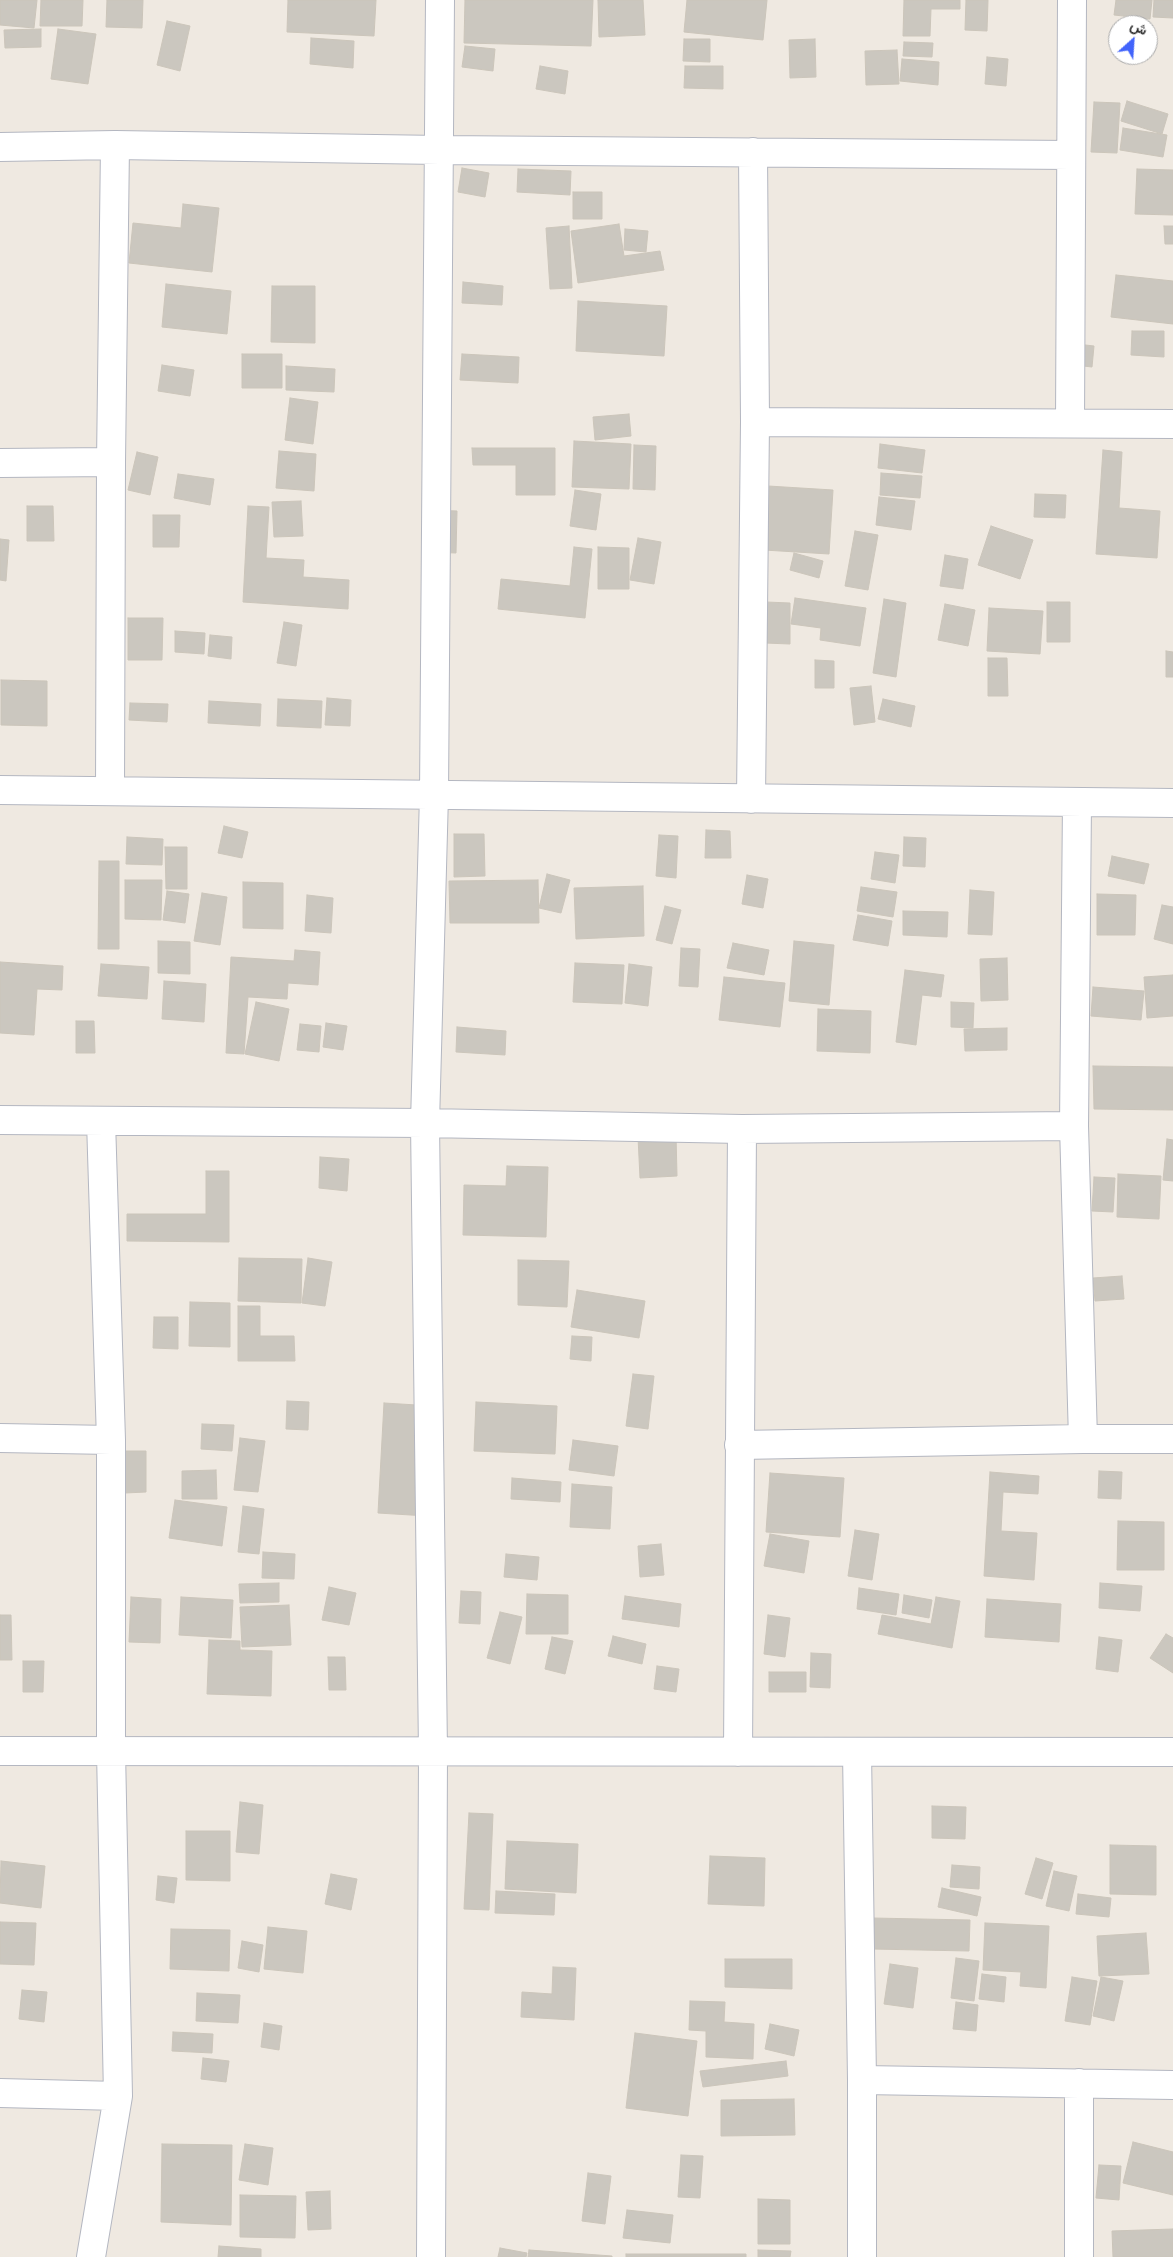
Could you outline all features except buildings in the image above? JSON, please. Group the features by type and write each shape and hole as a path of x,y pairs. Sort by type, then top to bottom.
{"street":[{"path":"430,2257 433,1752 425,1123 434,795 440,0"},
{"path":"1070,423 1072,0"},
{"path":"110,791 111,462 115,144"},
{"path":"0,147 115,144 440,150 1071,155"},
{"path":"751,799 755,422 753,152"},
{"path":"755,422 1173,424"},
{"path":"0,464 111,462"},
{"path":"0,790 1173,803"},
{"path":"1077,802 1074,1126 1083,1438"},
{"path":"0,1120 425,1123 742,1130 1074,1126"},
{"path":"91,2257 118,2096 111,1751 111,1440 101,1121"},
{"path":"738,1752 742,1130"},
{"path":"0,1438 111,1440"},
{"path":"739,1445 1083,1438 1173,1439"},
{"path":"0,1751 1173,1752"},
{"path":"857,1752 862,2080 862,2257"},
{"path":"862,2080 1173,2085"},
{"path":"1079,2083 1079,2257"},
{"path":"0,2093 118,2096"}]}
